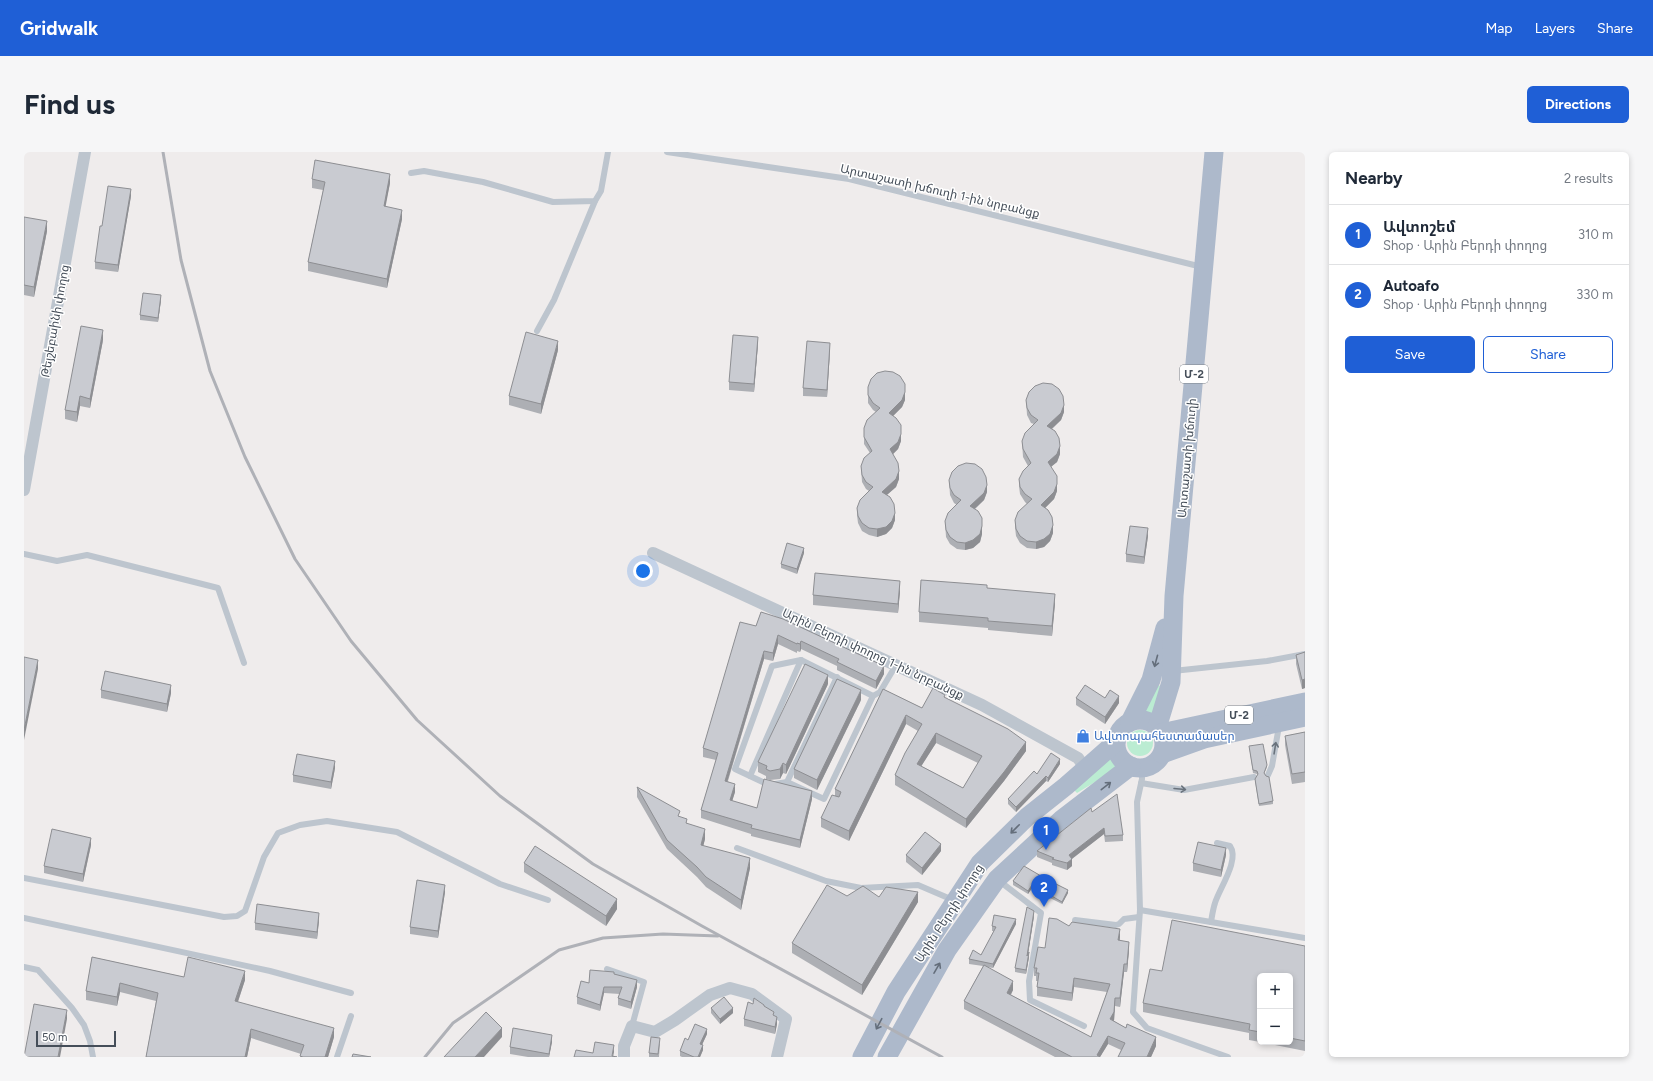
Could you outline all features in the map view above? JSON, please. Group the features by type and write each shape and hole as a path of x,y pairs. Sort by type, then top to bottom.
{"main road":[{"name":"Արտաշատի խճուղի","path":"1159,730 1171,682 1174,596 1214,152"},
{"name":"Արտաշատի խճուղի","path":"1130,722 1151,680 1174,596"},
{"name":"Մ-2","path":"1162,754 1164,743 1159,730 1305,702"},
{"name":"Մ-2","path":"1138,773 1152,765 1162,754 1204,739 1280,721 1305,717"},
{"path":"1130,722 1145,721 1152,723 1159,730"},
{"name":"Մ-2","path":"1116,742 1121,730 1130,722"},
{"path":"1116,742 1116,748 1121,758 1138,773"},
{"name":"Արին Բերդի փողոց","path":"862,1056 896,992 980,863 1027,817 1066,786 1116,742"},
{"name":"Արին Բերդի փողոց","path":"888,1057 947,950 997,879 1062,819 1138,773"}],"street":[{"name":"Թեյշեբաինի փողոց","path":"24,490 85,152"},
{"name":"Արին Բերդի փողոց 1-ին նրբանցք","path":"653,553 982,704 1078,758 1085,768"},
{"path":"624,1057 624,1046 632,1026 655,1032 675,1020 710,995 730,988 752,994 786,1019 777,1057"}],"lane":[{"path":"537,332 554,300 595,201 601,191 608,152"},
{"name":"Արտաշատի խճուղի 1-ին նրբանցք","path":"667,152 849,179 1204,267"},
{"path":"411,173 424,171 483,182 553,202 595,201"},
{"path":"24,554 57,561 87,555 218,588 244,663"},
{"path":"1171,671 1267,661 1305,654"},
{"path":"873,696 801,660 772,666 735,769 768,784 786,782 824,799 873,696 880,692 896,665"},
{"path":"750,776 801,660"},
{"path":"786,782 837,677"},
{"path":"1268,775 1272,766 1280,721"},
{"path":"1228,1057 1147,1028 1133,1012 1140,917 1137,802 1138,773 1184,790 1254,777"},
{"path":"24,878 224,917 237,916 245,911 264,857 278,833 300,824 328,821 397,832 500,884 548,900"},
{"path":"1210,922 1215,902 1227,876 1233,853 1230,846 1217,843"},
{"path":"737,848 826,881 861,888 918,885 956,901"},
{"path":"997,879 1041,913 1029,981 1030,1000 1084,1026"},
{"path":"1140,910 1305,938"},
{"path":"1075,920 1116,925 1124,919 1140,917"},
{"path":"24,918 270,971 351,993"},
{"path":"24,967 38,970 72,1008 84,1025 90,1041 93,1057"},
{"path":"607,969 644,982 632,1026"},
{"path":"337,1057 350,1016"}],"green space":[{"path":"1154,685 1164,686 1157,715 1142,712"},
{"path":"1140,730 1149,734 1153,743 1149,752 1140,756 1131,752 1127,743 1131,734"},
{"path":"1109,755 1118,768 1077,793 1073,789"}],"building":[{"path":"315,160 390,174 384,206 402,210 387,279 308,262 325,182 312,179"},
{"path":"108,186 131,189 118,265 95,262"},
{"path":"24,217 47,221 34,287 24,285"},
{"path":"143,293 161,295 158,318 140,315"},
{"path":"81,326 103,330 90,399 80,396 77,412 65,410"},
{"path":"526,332 558,341 541,404 509,396"},
{"path":"733,335 758,337 754,384 729,382"},
{"path":"807,341 830,343 827,390 803,388"},
{"path":"885,371 893,372 900,376 905,384 905,392 902,400 889,413 896,418 901,425 901,434 898,442 890,449 898,463 899,471 896,479 882,492 890,497 894,504 895,513 892,521 886,527 877,529 869,528 862,523 858,516 857,508 860,500 873,487 866,482 862,475 861,466 864,458 872,451 864,437 864,428 867,420 880,408 873,403 868,395 868,387 871,379 877,373"},
{"path":"1043,383 1052,384 1059,389 1063,396 1064,405 1061,413 1047,426 1055,431 1059,438 1060,446 1057,454 1048,462 1057,476 1057,484 1054,492 1041,505 1048,510 1052,517 1053,525 1050,534 1044,539 1036,542 1027,541 1020,536 1016,529 1015,520 1018,512 1032,499 1025,494 1020,487 1019,479 1023,471 1031,463 1023,449 1022,441 1025,433 1038,420 1031,415 1027,408 1026,400 1029,392 1035,386"},
{"path":"966,463 975,464 982,469 986,477 987,485 984,493 970,506 978,511 982,518 980,534 973,540 965,543 957,542 950,537 946,530 945,521 948,513 961,500 954,495 950,488 949,480 952,472 958,466"},
{"path":"1130,526 1148,528 1144,557 1126,554"},
{"path":"787,543 804,548 797,569 781,564"},
{"path":"815,573 900,581 898,604 813,595"},
{"path":"921,580 987,585 987,588 1055,594 1052,626 988,621 988,618 919,612"},
{"path":"761,612 783,619 884,666 876,681 837,662 839,659 801,641 800,644 797,644 778,635 773,653 764,651 725,781 735,784 730,800 757,808 764,779 812,791 800,840 751,828 752,825 701,810 718,753 703,748 740,622 756,626"},
{"path":"1305,652 1305,679 1302,680 1296,655"},
{"path":"24,657 38,660 24,730"},
{"path":"805,664 828,675 786,765 783,763 780,769 770,771 766,769 767,766 758,762"},
{"path":"105,671 171,685 167,704 101,690"},
{"path":"837,679 861,690 817,780 794,769"},
{"path":"1085,685 1105,698 1110,690 1119,696 1105,717 1076,698"},
{"path":"933,688 945,695 944,697 1008,729 1026,742 966,819 895,775 905,753 922,724 906,715 849,831 821,818 832,795 839,797 841,792 835,789 883,689 922,708","holes":["936,733 982,756 963,788 917,764"]},
{"path":"1305,732 1305,772 1292,774 1285,736"},
{"path":"1263,744 1267,765 1264,773 1269,777 1273,801 1259,804 1255,779 1258,774 1257,771 1253,770 1249,746"},
{"path":"1051,753 1060,759 1048,778 1046,776 1016,807 1008,799 1034,771 1037,774"},
{"path":"297,754 335,761 331,782 293,775"},
{"path":"637,787 680,811 678,816 687,819 686,823 705,829 701,845 750,858 741,900 706,877 667,840"},
{"path":"1117,794 1123,835 1105,836 1104,828 1069,855 1072,859 1067,863 1052,859 1054,858 1037,851 1091,808 1092,812"},
{"path":"52,829 91,838 83,874 44,866"},
{"path":"925,832 941,844 922,868 906,855"},
{"path":"1198,842 1226,848 1221,870 1193,863"},
{"path":"535,846 617,899 606,916 524,863"},
{"path":"1024,866 1041,876 1039,888 1032,885 1028,891 1013,881"},
{"path":"417,880 445,885 438,931 410,927"},
{"path":"1050,881 1068,890 1062,902 1050,895"},
{"path":"827,885 847,896 863,886 879,897 886,887 918,892 862,985 792,943"},
{"path":"257,904 319,913 317,932 255,923"},
{"path":"1027,907 1034,911 1026,970 1015,968"},
{"path":"994,915 1016,919 993,964 969,959 973,950 981,955 996,927 992,926"},
{"path":"1049,918 1057,919 1069,926 1072,922 1120,929 1118,940 1129,942 1127,964 1124,964 1120,998 1115,998 1114,1012 1110,1019 1126,1028 1127,1024 1156,1037 1147,1057 1118,1057 1125,1043 1108,1036 1097,1055 1100,1057 1072,1057 964,1001 984,965 1013,981 1007,993 1091,1037 1110,984 1074,978 1072,993 1037,987 1039,973 1036,973 1037,968 1034,968 1038,947 1045,948"},
{"path":"1172,920 1305,946 1305,1041 1293,1039 1293,973 1257,973 1257,1031 1249,1030 1250,1024 1143,1003 1150,969 1162,971"},
{"path":"92,957 184,977 188,957 245,971 235,1001 334,1028 325,1057 300,1056 304,1045 251,1029 245,1057 146,1057 158,993 120,983 117,997 86,991"},
{"path":"590,970 614,972 614,974 637,980 631,1002 618,998 622,987 604,987 600,1005 577,997 581,981 589,983"},
{"path":"724,997 733,1008 720,1019 711,1008"},
{"path":"754,998 774,1012 773,1015 777,1017 775,1027 744,1019 748,1002 753,1004"},
{"path":"34,1004 67,1010 58,1057 24,1057"},
{"path":"486,1012 502,1028 475,1057 444,1057"},
{"path":"695,1024 707,1029 700,1044 703,1045 698,1057 694,1057 680,1051 685,1038 688,1040"},
{"path":"513,1028 552,1035 549,1054 510,1047"},
{"path":"651,1037 660,1038 658,1054 649,1053"},
{"path":"595,1042 614,1045 612,1056 617,1057 574,1057 576,1050 593,1053"},
{"path":"353,1054 371,1057 352,1057"}],"railway":[{"path":"163,152 181,260 210,371 245,457 295,559 351,641 417,720 500,796 593,864 702,926 942,1057"},
{"path":"425,1057 453,1023 559,950 603,938 663,934 718,936"}],"place":[{"name":"Ավտոպահեստամասեր","path":"1083,736"},
{"name":"Ավտոշեմ","path":"1046,850"},
{"name":"Autoafo","path":"1044,907"}]}
